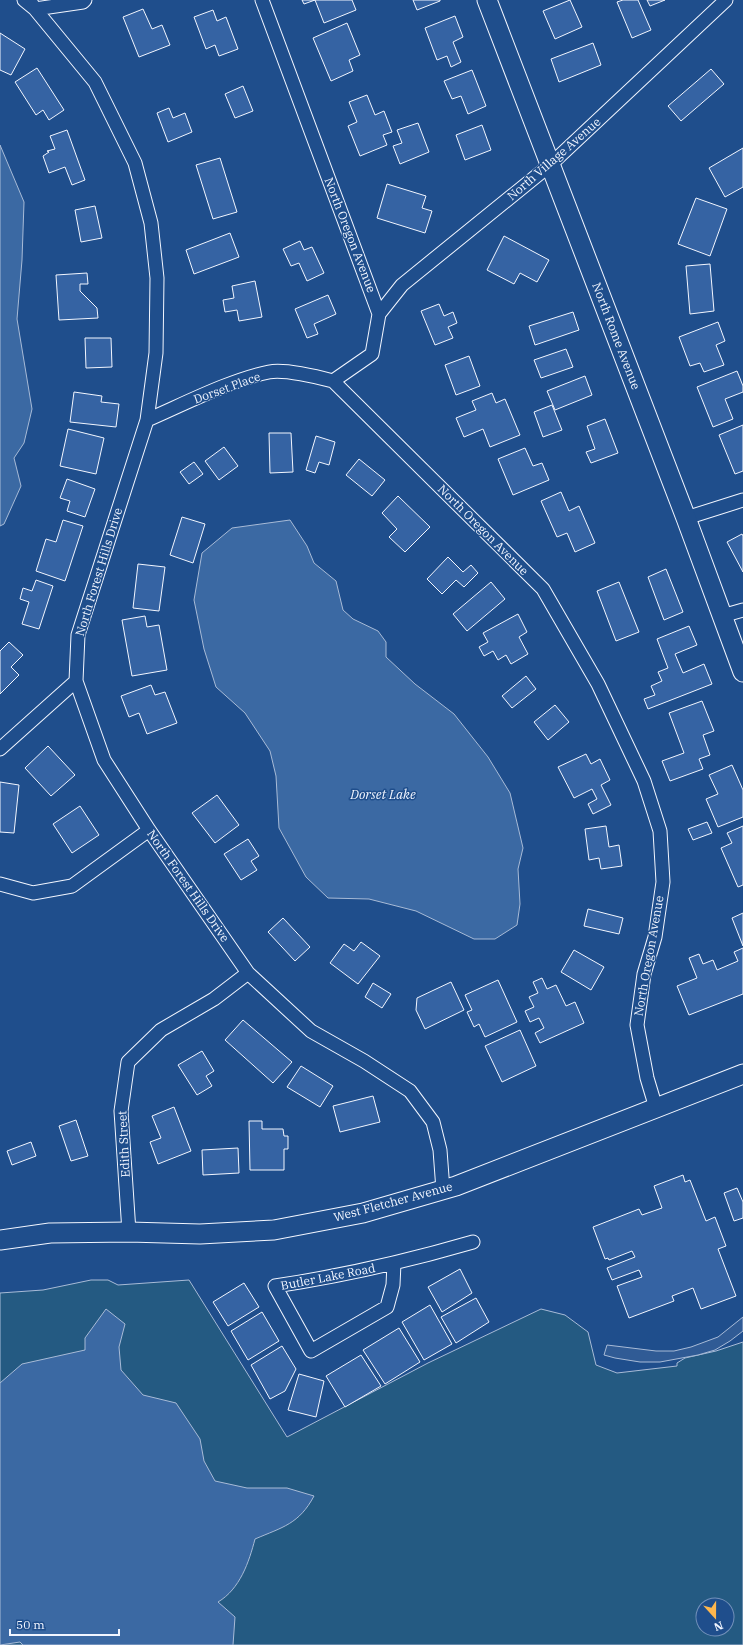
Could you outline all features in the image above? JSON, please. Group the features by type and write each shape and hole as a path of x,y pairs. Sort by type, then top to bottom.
{"main road":[{"name":"North Rome Avenue","path":"488,0 686,518 743,672"},
{"name":"West Fletcher Avenue","path":"0,1240 50,1233 129,1232 200,1234 274,1230 363,1213 443,1190 743,1074"}],"street":[{"name":"North Forest Hills Drive","path":"24,0 33,5 95,82 135,163 151,223 157,278 156,353 146,420 78,635 76,681 104,760 149,830 248,974 311,1031 364,1061 410,1091 432,1122 440,1150 443,1190"},
{"path":"33,5 83,2 85,0"},
{"name":"North Oregon Avenue","path":"262,0 379,314"},
{"name":"North Village Avenue","path":"379,314 402,285 550,165 719,2"},
{"path":"333,381 372,354 379,314"},
{"name":"Dorset Place","path":"146,420 234,383 271,372 312,376 333,381"},
{"name":"North Oregon Avenue","path":"333,381 543,590 598,684 644,781 660,831 663,882 655,937 644,974 637,1025 647,1078 656,1108"},
{"path":"686,518 743,500"},
{"path":"722,616 743,610"},
{"path":"0,749 76,681"},
{"path":"0,884 33,892 72,886 149,830"},
{"name":"Edith Street","path":"129,1232 121,1111 128,1062 162,1030 214,999 248,974"},
{"name":"Butler Lake Road","path":"394,1263 393,1286 387,1307 311,1351 275,1286 308,1281 394,1263 473,1242"}],"shaded area":[{"path":"91,1280 108,1280 118,1285 189,1280 287,1437 428,1363 541,1309 565,1315 588,1332 596,1365 617,1373 677,1366 677,1363 685,1358 716,1351 743,1342 743,1645 0,1645 0,1293 43,1290"},
{"path":"743,1317 743,1331 715,1350 698,1355 660,1362 640,1362 604,1355 607,1345 656,1351 674,1351 691,1347 718,1337"}],"water":[{"path":"0,145 24,202 22,260 17,319 32,409 24,443 14,458 21,486 4,524 0,526"},
{"name":"Dorset Lake","path":"290,520 307,546 314,563 336,581 343,610 353,619 378,631 386,642 386,657 415,684 454,714 488,757 510,793 523,848 518,869 520,904 517,925 495,939 474,939 416,911 369,899 328,898 306,877 279,828 276,776 270,751 245,713 216,687 204,649 194,600 202,553 232,528"},
{"path":"106,1309 125,1324 119,1347 121,1370 143,1395 176,1403 200,1439 204,1461 215,1481 247,1488 287,1488 314,1496 296,1519 282,1528 255,1539 250,1557 238,1582 226,1597 218,1602 235,1617 233,1645 23,1645 20,1642 0,1645 0,1383 22,1364 85,1350 85,1338"}],"building":[{"path":"302,0 315,0 304,4"},
{"path":"315,0 352,0 356,10 324,23"},
{"path":"413,0 440,0 440,1 417,10"},
{"path":"570,0 582,27 555,39 543,11"},
{"path":"623,0 638,0 651,30 632,38 617,2"},
{"path":"647,0 665,0 650,6"},
{"path":"143,9 152,29 162,25 170,45 139,57 123,17"},
{"path":"213,10 217,21 226,17 238,49 219,56 215,45 206,49 194,17"},
{"path":"455,16 463,37 453,42 461,62 451,67 447,56 437,60 425,28"},
{"path":"347,23 360,55 349,60 353,71 331,81 313,38"},
{"path":"0,33 25,49 11,75 0,70"},
{"path":"593,43 601,65 559,82 551,59"},
{"path":"37,68 64,110 49,120 43,110 36,115 15,82"},
{"path":"711,69 724,84 681,121 668,106"},
{"path":"472,70 486,106 468,114 461,96 452,99 444,81"},
{"path":"243,86 253,111 235,118 225,94"},
{"path":"367,95 375,115 384,111 392,132 383,135 387,145 360,156 348,126 357,122 349,102"},
{"path":"169,108 173,118 185,113 192,132 168,142 157,113"},
{"path":"418,123 429,152 400,164 393,146 402,143 397,130"},
{"path":"482,125 491,150 465,160 456,135"},
{"path":"67,130 85,180 72,185 65,167 49,173 43,156 49,152 47,151 55,149 50,136"},
{"path":"743,148 743,187 725,197 709,168"},
{"path":"220,158 237,212 213,219 196,165"},
{"path":"387,184 426,196 422,208 432,211 425,233 377,218"},
{"path":"696,198 727,209 710,256 678,244"},
{"path":"95,206 102,238 81,242 75,210"},
{"path":"230,233 239,257 194,274 186,250"},
{"path":"504,236 549,260 537,282 520,273 514,284 487,270"},
{"path":"300,241 304,250 312,247 324,273 307,281 299,263 291,266 283,249"},
{"path":"710,264 714,311 690,314 686,266"},
{"path":"87,273 88,284 80,284 80,291 97,308 98,318 59,320 56,275"},
{"path":"255,281 262,317 239,321 237,310 225,312 223,300 234,298 232,286"},
{"path":"328,295 336,314 314,324 318,334 307,338 295,309"},
{"path":"439,304 444,316 453,312 457,323 448,327 453,338 435,345 421,311"},
{"path":"573,312 579,330 535,345 529,326"},
{"path":"718,322 725,341 716,345 724,365 704,372 700,363 690,366 679,337"},
{"path":"85,338 111,338 112,367 86,368"},
{"path":"566,349 573,367 541,378 534,360"},
{"path":"469,356 480,386 456,395 445,365"},
{"path":"737,371 743,386 743,392 725,399 733,419 713,427 697,387"},
{"path":"585,376 592,395 555,410 547,391"},
{"path":"74,392 102,396 101,402 119,404 116,427 70,422"},
{"path":"492,393 496,403 505,399 520,435 490,447 483,429 464,437 456,418 476,410 472,401"},
{"path":"552,405 562,430 543,437 534,412"},
{"path":"605,419 618,453 591,463 586,452 595,449 587,426"},
{"path":"743,425 743,471 735,474 719,435"},
{"path":"68,429 104,438 96,474 60,466"},
{"path":"269,433 291,433 293,472 270,473"},
{"path":"316,436 335,442 329,465 319,462 315,473 306,470"},
{"path":"224,447 238,466 219,480 205,461"},
{"path":"525,448 533,466 542,463 549,480 513,495 498,459"},
{"path":"359,459 385,480 372,496 346,475"},
{"path":"194,462 203,474 189,484 180,472"},
{"path":"67,479 95,489 85,517 67,511 70,501 60,498"},
{"path":"561,492 569,511 579,506 595,543 575,552 567,533 557,537 541,501"},
{"path":"398,496 430,527 405,552 389,537 397,529 382,513"},
{"path":"182,517 205,524 193,563 170,555"},
{"path":"63,520 83,526 65,581 36,571 46,539 56,542"},
{"path":"742,534 743,536 743,572 727,542"},
{"path":"448,557 463,572 471,565 478,573 464,587 456,580 442,594 427,579"},
{"path":"138,564 165,567 159,611 133,608"},
{"path":"666,569 683,612 664,620 648,577"},
{"path":"36,580 53,586 39,629 22,624 29,602 20,599 23,588 32,591"},
{"path":"491,582 505,599 467,631 453,614"},
{"path":"619,582 639,632 616,641 597,591"},
{"path":"518,614 527,632 519,637 528,654 511,664 506,655 498,660 493,651 484,656 479,647 488,642 483,633"},
{"path":"145,616 147,627 159,625 167,670 132,676 122,620"},
{"path":"689,626 697,645 675,654 683,673 704,664 712,684 648,709 644,699 655,695 651,686 662,681 658,672 668,668 657,639"},
{"path":"9,642 23,655 11,667 19,675 0,694 0,651"},
{"path":"526,676 536,689 512,708 502,696"},
{"path":"151,685 155,695 165,692 177,723 147,734 139,713 129,717 121,696"},
{"path":"702,701 714,731 703,735 710,755 699,759 703,769 670,781 662,761 684,753 669,713"},
{"path":"555,705 569,722 548,740 534,722"},
{"path":"48,746 75,775 51,796 25,768"},
{"path":"586,754 591,764 600,759 610,780 601,785 611,805 593,814 588,804 597,799 592,789 574,798 558,767"},
{"path":"732,765 743,790 743,817 718,827 706,799 718,794 709,775"},
{"path":"0,782 19,785 14,833 0,832"},
{"path":"217,795 239,825 215,843 192,813"},
{"path":"80,806 99,835 72,853 53,824"},
{"path":"707,822 712,833 693,840 688,829"},
{"path":"606,826 609,847 619,845 622,866 601,869 599,858 589,860 585,829"},
{"path":"743,826 743,885 738,887 721,848 732,843 727,833"},
{"path":"248,839 259,856 251,861 257,870 241,880 224,854"},
{"path":"588,909 623,918 619,934 584,926"},
{"path":"743,913 743,946 732,918"},
{"path":"283,918 310,947 295,961 268,932"},
{"path":"361,942 380,956 358,984 330,963 344,944 354,951"},
{"path":"743,948 743,994 689,1015 677,986 697,978 689,958 699,954 703,964 713,960 717,970 738,961 734,952"},
{"path":"574,950 604,967 591,990 561,972"},
{"path":"542,978 547,989 556,985 566,1006 575,1002 584,1023 540,1043 535,1033 544,1028 539,1018 530,1022 525,1011 534,1007 529,997 538,993 533,982"},
{"path":"498,980 517,1022 485,1037 479,1024 474,1027 467,1012 472,1010 465,995"},
{"path":"451,982 464,1010 425,1029 416,1010 417,998"},
{"path":"373,983 391,994 382,1008 365,997"},
{"path":"243,1020 292,1062 273,1083 225,1040"},
{"path":"520,1030 536,1066 502,1082 485,1046"},
{"path":"202,1051 214,1071 206,1076 212,1086 197,1095 178,1065"},
{"path":"301,1066 333,1086 320,1107 287,1087"},
{"path":"373,1096 380,1122 340,1132 333,1106"},
{"path":"174,1107 191,1151 158,1164 150,1142 161,1138 152,1116"},
{"path":"76,1120 88,1156 71,1161 59,1126"},
{"path":"249,1121 262,1121 262,1129 283,1129 284,1136 288,1136 288,1149 284,1149 284,1170 250,1170"},
{"path":"31,1142 36,1156 12,1165 7,1151"},
{"path":"238,1148 239,1173 203,1175 202,1150"},
{"path":"683,1175 685,1182 690,1180 706,1221 715,1217 726,1246 718,1249 736,1296 701,1309 693,1288 672,1296 674,1301 629,1318 617,1286 642,1277 639,1270 612,1280 607,1268 635,1257 632,1251 609,1260 608,1258 605,1259 593,1227 639,1209 642,1215 662,1208 654,1186"},
{"path":"737,1188 743,1202 743,1218 734,1221 724,1193"},
{"path":"460,1269 472,1293 442,1312 428,1287"},
{"path":"244,1283 259,1307 228,1326 213,1302"},
{"path":"476,1298 489,1322 456,1343 441,1317"},
{"path":"430,1305 452,1344 424,1360 402,1322"},
{"path":"262,1312 279,1341 248,1360 231,1331"},
{"path":"399,1328 420,1362 385,1384 363,1350"},
{"path":"282,1346 296,1369 285,1391 270,1399 251,1365"},
{"path":"361,1355 381,1386 345,1407 326,1376"},
{"path":"299,1374 324,1381 316,1417 288,1410"}]}
